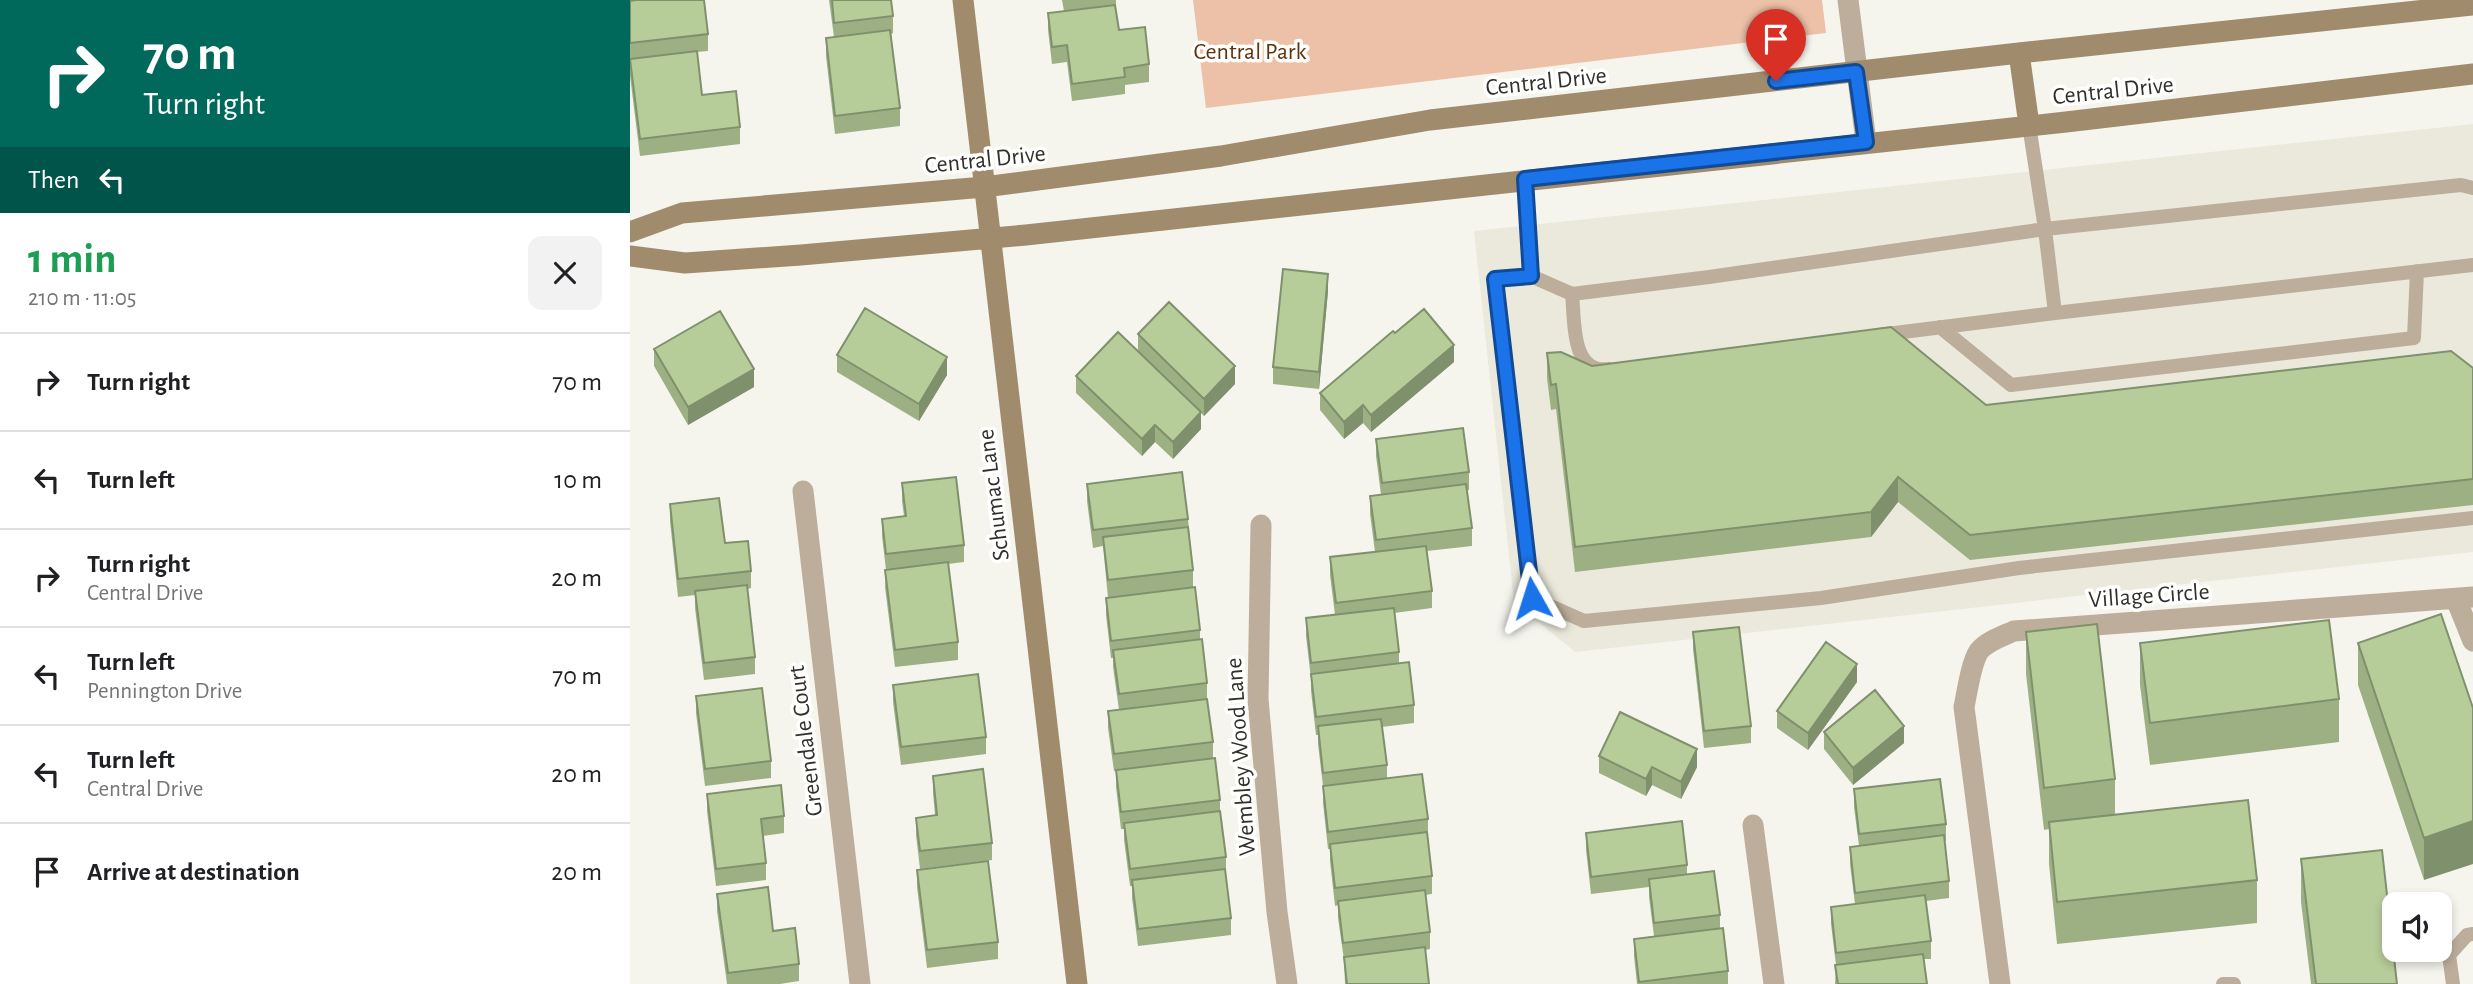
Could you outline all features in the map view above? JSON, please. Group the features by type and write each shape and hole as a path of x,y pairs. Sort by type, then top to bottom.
{"main road":[{"name":"Schumac Lane","path":"963,0 1077,984"},
{"name":"Central Drive","path":"630,232 682,214 984,187 1221,156 1430,120 2473,5"},
{"path":"2020,53 2029,125"},
{"name":"Central Drive","path":"630,256 685,263 990,238 2473,74"}],"street":[{"path":"1848,0 1866,142"},
{"name":"Greendale Court","path":"803,491 860,984"},
{"name":"Wembley Wood Lane","path":"1261,525 1258,699 1277,912 1287,984"},
{"name":"Village Circle","path":"2000,984 1964,708 1979,652 1996,639 2014,631 2464,598 2473,641"},
{"path":"1753,825 1774,984"}],"lane":[{"path":"2029,125 2056,313"},
{"path":"1525,179 1531,276"},
{"path":"2473,188 2462,185 2045,229 1572,294 1531,276 1495,279 1532,598 1584,621 1821,598 2019,568 2473,519"},
{"path":"1859,337 2473,265"},
{"path":"1940,327 2011,385 2414,338 2417,271"},
{"path":"1572,294 1578,353 1587,364 1602,370 1629,366"},
{"path":"2453,984 2449,955 2467,934 2473,934"},
{"path":"2223,984 2234,984"}],"shaded area":[{"path":"2473,124 2473,552 1575,652 1514,602 1474,231"}],"green space":[{"name":"Central Park","path":"1193,0 1822,0 1826,33 1206,108"}],"building":[{"path":"704,0 708,34 630,43 630,1"},
{"path":"832,0 891,0 893,16 834,23"},
{"path":"1115,5 1119,30 1145,27 1149,64 1124,68 1125,77 1072,84 1067,45 1052,47 1048,13"},
{"path":"890,30 900,108 835,116 826,38"},
{"path":"697,51 702,95 736,91 740,127 640,139 630,59"},
{"path":"1283,269 1328,274 1319,372 1273,367"},
{"path":"1169,302 1235,366 1204,399 1138,334"},
{"path":"865,308 947,357 919,404 837,355"},
{"path":"1424,309 1454,345 1371,415 1363,405 1344,422 1320,393 1393,331 1395,333"},
{"path":"720,311 754,369 688,407 654,349"},
{"path":"1891,327 1986,405 2451,351 2473,368 2473,479 1970,535 1898,477 1871,512 1575,547 1556,384 1551,385 1547,353 1561,352 1592,366"},
{"path":"1118,332 1201,412 1173,442 1155,425 1142,439 1076,376"},
{"path":"1463,428 1469,472 1382,483 1376,439"},
{"path":"1182,472 1188,519 1093,530 1087,484"},
{"path":"956,477 964,545 886,554 882,519 906,516 902,483"},
{"path":"1466,484 1472,528 1376,540 1370,496"},
{"path":"719,498 725,543 748,541 751,571 678,579 670,504"},
{"path":"1188,527 1193,570 1108,580 1103,537"},
{"path":"1426,546 1432,591 1336,603 1330,557"},
{"path":"948,562 958,642 895,650 885,570"},
{"path":"747,585 755,657 704,663 695,591"},
{"path":"1195,587 1200,630 1111,641 1106,598"},
{"path":"1394,608 1399,652 1311,663 1306,618"},
{"path":"2441,614 2473,708 2473,821 2424,838 2358,643"},
{"path":"2329,620 2339,699 2150,723 2140,643"},
{"path":"2097,624 2115,779 2044,788 2026,632"},
{"path":"1739,627 1751,726 1704,731 1693,632"},
{"path":"1202,639 1207,683 1119,694 1113,650"},
{"path":"1826,642 1857,664 1808,733 1777,711"},
{"path":"1409,662 1414,705 1316,717 1311,674"},
{"path":"978,674 986,737 901,747 893,685"},
{"path":"762,688 771,761 705,769 696,696"},
{"path":"1875,690 1904,726 1853,768 1824,732"},
{"path":"1207,699 1213,742 1114,754 1108,711"},
{"path":"1620,712 1697,749 1681,782 1652,767 1646,779 1599,756"},
{"path":"1381,719 1387,765 1323,773 1318,726"},
{"path":"1215,758 1220,800 1121,812 1116,770"},
{"path":"983,769 992,843 920,851 916,818 937,815 933,776"},
{"path":"1422,774 1428,819 1328,832 1323,786"},
{"path":"1940,779 1946,824 1859,834 1854,789"},
{"path":"781,785 784,816 761,819 766,863 716,869 707,794"},
{"path":"2248,800 2257,880 2057,902 2049,822"},
{"path":"1220,811 1226,857 1130,869 1124,823"},
{"path":"1682,821 1687,865 1591,877 1586,833"},
{"path":"1427,832 1432,876 1335,888 1330,844"},
{"path":"1944,835 1949,881 1855,893 1850,847"},
{"path":"2382,850 2387,892 2382,892 2382,962 2395,962 2397,984 2316,984 2301,859"},
{"path":"988,861 998,942 927,950 917,870"},
{"path":"1225,869 1231,918 1138,929 1132,880"},
{"path":"1714,871 1720,915 1654,923 1649,879"},
{"path":"768,887 773,931 795,928 799,964 728,973 717,894"},
{"path":"1425,890 1430,932 1343,943 1338,901"},
{"path":"1925,895 1931,941 1836,953 1831,907"},
{"path":"1723,928 1728,971 1639,982 1634,939"},
{"path":"1425,947 1429,984 1347,984 1344,957"},
{"path":"1923,954 1927,984 1838,984 1835,965"}],"route":[{"path":"1532,598 1495,279 1531,276 1525,179 1866,142 1856,72 1776,81"}]}
